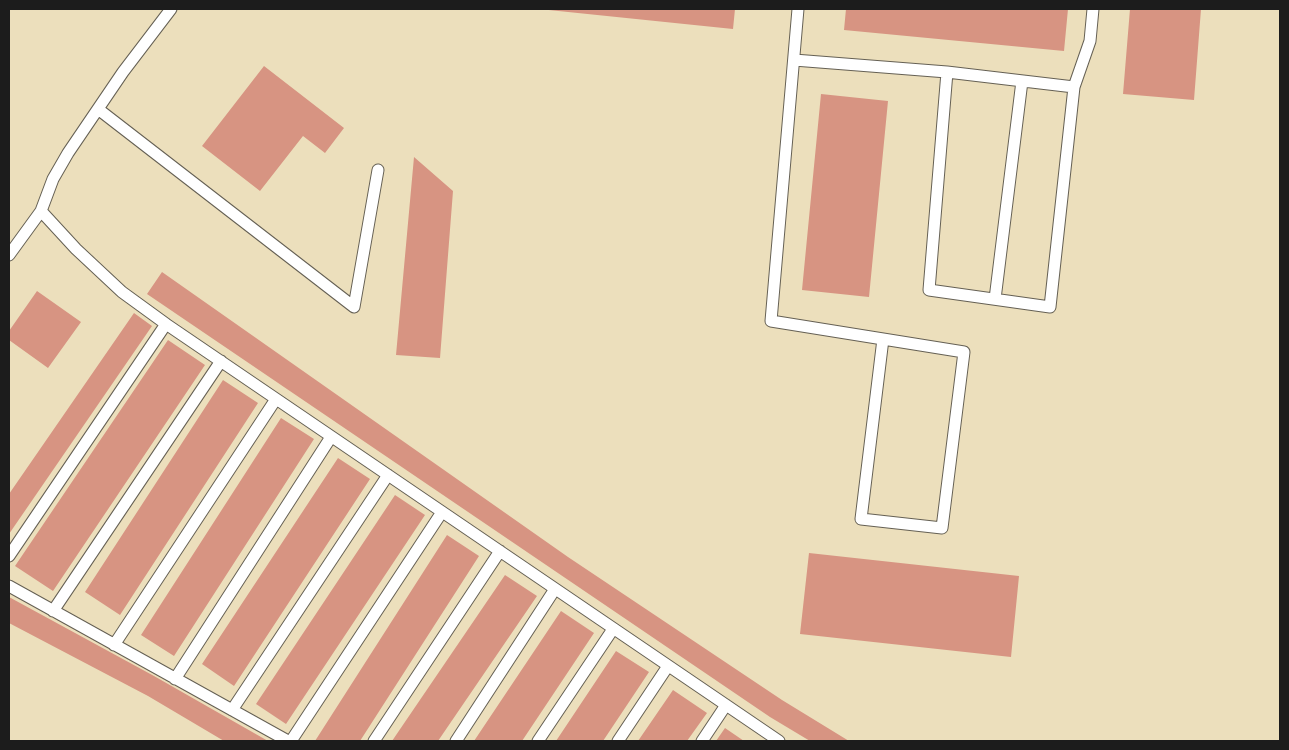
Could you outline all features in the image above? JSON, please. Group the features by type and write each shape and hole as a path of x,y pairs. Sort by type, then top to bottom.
{"lane":[{"path":"9,255 41,211 64,160 98,109 171,9"},
{"path":"798,9 772,321 964,352 942,528 861,519 883,339"},
{"path":"947,72 929,290 1050,307 1074,87 1090,41 1093,9"},
{"path":"794,60 947,72 1074,87"},
{"path":"995,299 1022,81"},
{"path":"98,109 354,307 378,170"},
{"path":"41,211 76,249 122,292 166,324 779,741"},
{"path":"9,556 166,324"},
{"path":"53,611 221,361"},
{"path":"114,645 276,399"},
{"path":"175,679 331,436"},
{"path":"232,710 388,475"},
{"path":"9,586 290,741 442,512"},
{"path":"374,741 500,551"},
{"path":"456,741 555,589"},
{"path":"538,741 613,629"},
{"path":"618,741 668,666"},
{"path":"702,741 726,705"}],"building":[{"path":"539,9 735,9 733,29"},
{"path":"846,9 1068,9 1064,51 844,30"},
{"path":"1130,9 1201,9 1194,100 1123,94"},
{"path":"264,66 344,128 325,153 303,136 260,191 202,146"},
{"path":"821,94 888,101 869,297 802,290"},
{"path":"414,157 453,191 440,358 396,355"},
{"path":"162,272 568,557 782,700 849,741 810,741 770,717 147,294"},
{"path":"37,291 81,322 48,368 9,340 9,331"},
{"path":"134,313 152,326 9,534 9,494"},
{"path":"168,340 205,365 53,591 15,566"},
{"path":"223,380 258,403 120,615 85,592"},
{"path":"281,418 314,439 174,656 141,635"},
{"path":"338,458 370,479 234,686 202,664"},
{"path":"395,495 425,515 286,724 256,704"},
{"path":"447,535 479,556 360,741 315,741"},
{"path":"809,553 1019,576 1011,657 800,634"},
{"path":"505,575 537,596 438,741 392,741"},
{"path":"9,597 268,741 224,741 148,696 9,623"},
{"path":"561,611 594,633 522,741 474,741"},
{"path":"616,651 649,672 603,741 556,741"},
{"path":"673,690 707,713 687,741 638,741"},
{"path":"725,728 744,741 716,741"}]}
